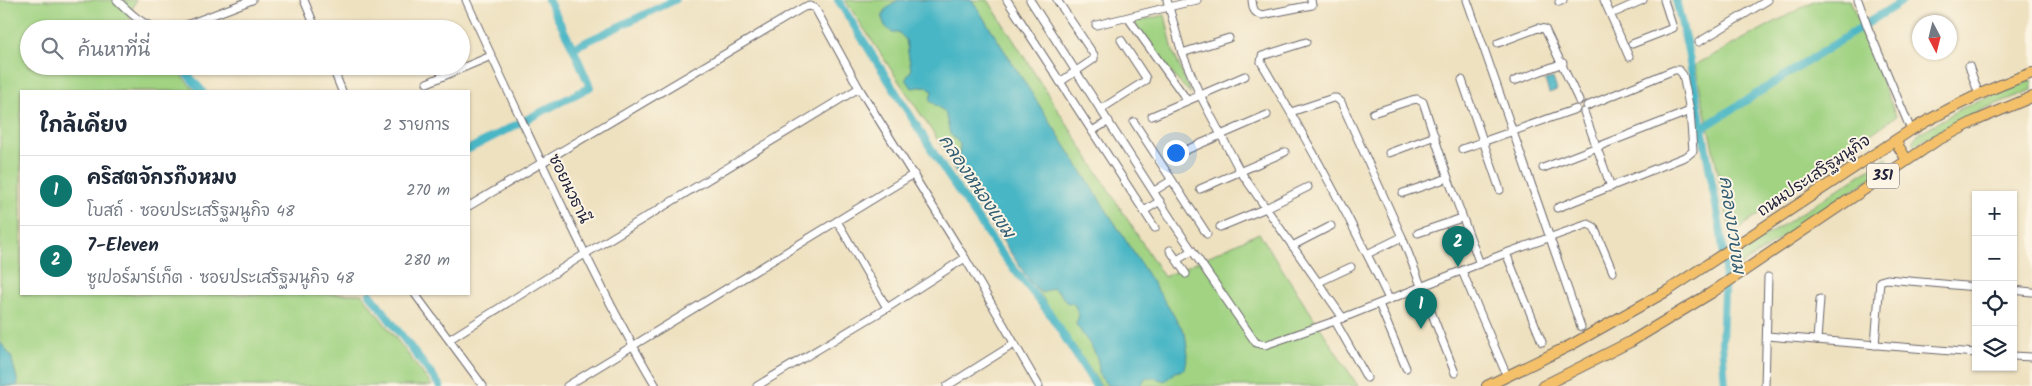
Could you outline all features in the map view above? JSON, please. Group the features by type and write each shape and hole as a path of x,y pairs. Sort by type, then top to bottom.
{"main road":[{"name":"ถนนประเสริฐมนูกิจ","path":"1487,386 1614,322 1701,270 1911,130 1979,94 2032,73"},
{"name":"351","path":"1543,386 1630,342 1711,293 1936,141 1975,121 2032,97"},
{"path":"1895,141 1907,160"}],"street":[{"path":"117,0 140,20"},
{"path":"200,20 252,0"},
{"path":"304,0 312,20"},
{"name":"ซอยนวธานี","path":"466,0 522,124 585,254 632,346 656,386"},
{"path":"1007,0 1155,228"},
{"path":"1030,0 1078,71 1192,251 1256,343 1260,345 1266,345 1335,322 1422,286 1584,225 1593,224 1613,272"},
{"path":"1057,0 1094,55 1092,62 1060,82"},
{"path":"1167,0 1182,53 1200,95 1240,171 1343,318"},
{"path":"1096,25 1197,0"},
{"path":"1252,0 1253,10 1257,14 1262,15 1311,2"},
{"path":"1467,0 1581,327"},
{"path":"1604,0 1628,57"},
{"path":"1616,12 1643,0"},
{"path":"1632,44 1673,28 1664,0"},
{"path":"1858,0 1864,19 1911,130"},
{"path":"1698,42 1763,1"},
{"path":"470,205 804,7 810,6 814,8 859,88 965,258 1039,386"},
{"path":"1128,18 1187,100"},
{"path":"1498,43 1538,28 1545,29 1580,101 1584,102 1597,148 1611,187"},
{"path":"1182,53 1229,38"},
{"path":"1101,109 1146,80 1120,40"},
{"path":"1306,42 1262,56 1260,59 1291,112 1389,299"},
{"path":"470,65 491,56"},
{"path":"1514,82 1562,63"},
{"path":"1969,66 1979,94"},
{"path":"1462,149 1576,109 1579,112 1679,70 1683,74 1690,112 1694,147 1691,153 1557,208"},
{"path":"336,75 342,90"},
{"path":"427,83 446,75"},
{"path":"1152,116 1246,76"},
{"path":"1462,80 1500,190"},
{"path":"450,339 585,254 859,88"},
{"path":"1291,112 1333,98 1339,99 1402,237 1455,373"},
{"path":"1373,113 1412,100 1424,102 1448,178 1480,264"},
{"path":"1576,109 1575,106 1580,101"},
{"path":"1543,168 1690,112"},
{"path":"1177,154 1267,115"},
{"path":"1092,131 1109,121"},
{"path":"1134,122 1207,234"},
{"path":"1389,153 1434,136"},
{"path":"1200,189 1285,152"},
{"path":"567,386 914,174"},
{"path":"1403,193 1448,178"},
{"path":"1154,191 1172,180"},
{"path":"1220,227 1266,208 1308,187"},
{"path":"1144,210 1160,201"},
{"path":"1418,233 1462,218"},
{"path":"836,221 887,308"},
{"path":"1292,246 1331,226"},
{"path":"1367,254 1402,237"},
{"path":"1170,250 1186,274"},
{"path":"1177,260 1192,251"},
{"path":"1506,254 1542,342"},
{"path":"757,386 887,308 965,258"},
{"path":"1319,282 1351,267"},
{"path":"1462,271 1507,376"},
{"path":"1764,386 1768,277"},
{"path":"1874,345 1880,282 1887,279 1972,287"},
{"path":"2017,290 2032,292"},
{"path":"416,295 483,386"},
{"path":"1817,340 1820,299"},
{"path":"1379,304 1406,368"},
{"path":"1335,322 1367,378"},
{"path":"1767,336 1972,353"},
{"path":"947,386 1014,344"},
{"path":"2017,356 2032,357"}],"green space":[{"path":"0,0 136,0 129,17 132,20 20,20 20,75 181,75 194,90 20,90 20,295 363,295 432,386 0,386"},
{"path":"845,0 988,0 1164,277 1259,233 1358,386 1101,386"},
{"path":"1816,0 1850,0 1896,116 1731,234 1695,65"},
{"path":"1165,15 1173,51 1191,94 1177,80 1133,22"},
{"path":"2032,80 2032,90 1986,108 1914,145 1913,140 1918,134 1962,108"},
{"path":"1886,158 1889,160 1886,168 1732,271 1732,258"}],"water":[{"path":"898,0 972,0 1185,333 1188,355 1185,369 1176,372 1165,381 1145,378 1141,386 1108,386 1099,375 1095,353 1076,324 1079,315 1074,304 1066,302 1059,292 1052,288 1042,293 1031,283 950,163 959,155 960,144 950,134 945,112 930,101 932,91 926,86 912,88 906,79 911,70 906,40 899,33 892,33 885,26 882,18 885,10"},
{"path":"1553,78 1557,90 1549,93 1545,80"},
{"path":"0,342 11,356 18,383 17,386 0,386"}],"waterway":[{"path":"548,0 573,48 675,0"},
{"name":"คลองหนองแขม","path":"838,0 945,171 998,249 1050,314 1096,386"},
{"name":"คลองบวบขม","path":"1676,0 1687,46 1721,233 1725,268 1722,342 1725,386"},
{"name":"คลองบวบขม","path":"1701,129 1904,0"},
{"path":"470,148 590,87 573,48"},
{"path":"188,75 201,90"},
{"path":"371,295 440,386"}],"place":[{"name":"7-Eleven","path":"1458,267"},
{"name":"คริสตจักรก๊งหมง","path":"1421,329"}]}
